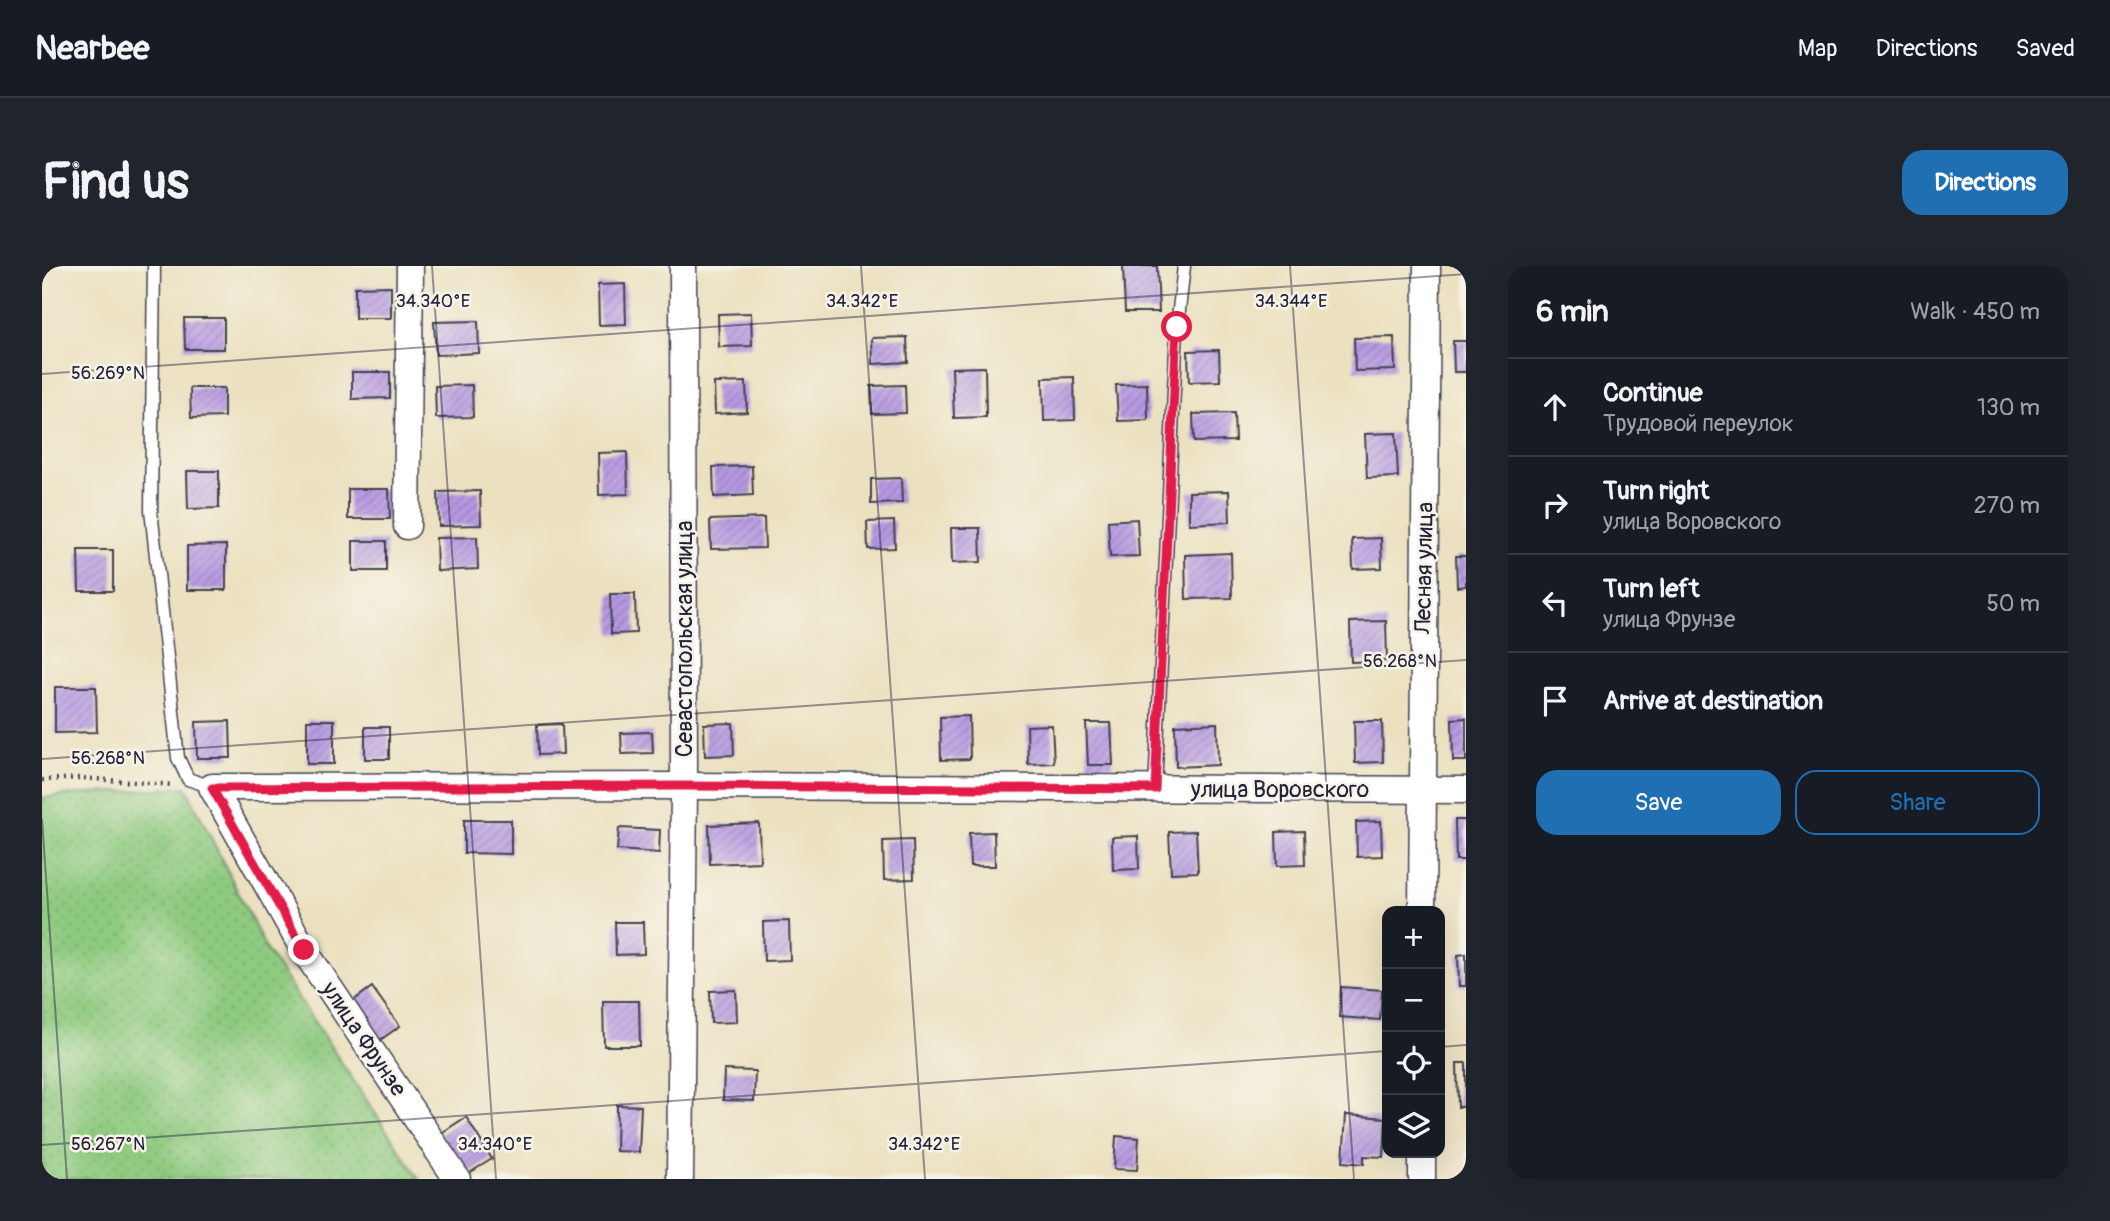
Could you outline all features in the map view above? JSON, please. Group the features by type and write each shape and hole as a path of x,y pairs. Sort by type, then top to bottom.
{"street":[{"path":"407,526 410,266"},
{"name":"Севастопольская улица","path":"680,1179 684,786 683,266"},
{"name":"Лесная улица","path":"1422,906 1427,266"},
{"name":"улица Воровского","path":"212,788 684,786 1466,790"},
{"name":"улица Фрунзе","path":"212,788 304,950 457,1179"},
{"path":"1422,1158 1422,1179"}],"lane":[{"path":"154,266 151,510 176,744 178,758 188,779 212,788"},
{"path":"1155,789 1177,327 1184,266"}],"path":[{"path":"42,780 81,779 212,788"}],"green space":[{"path":"186,787 267,951 419,1179 42,1179 42,798"}],"building":[{"path":"1123,266 1157,266 1159,312 1125,312"},
{"path":"625,284 626,324 599,325 598,285"},
{"path":"391,286 391,318 355,318 355,287"},
{"path":"751,313 752,346 719,347 718,314"},
{"path":"184,318 224,318 224,349 185,349"},
{"path":"478,321 479,353 436,355 434,322"},
{"path":"907,337 908,362 873,364 872,338"},
{"path":"1394,337 1395,370 1355,371 1354,338"},
{"path":"1453,341 1466,341 1466,372 1454,372"},
{"path":"1219,350 1220,381 1189,382 1188,351"},
{"path":"985,367 986,417 954,418 952,368"},
{"path":"352,372 390,372 390,398 352,399"},
{"path":"1074,377 1075,420 1044,421 1043,378"},
{"path":"746,382 747,412 715,414 714,383"},
{"path":"1147,384 1148,420 1118,421 1116,385"},
{"path":"472,385 473,417 436,418 435,386"},
{"path":"905,385 906,413 872,414 871,386"},
{"path":"190,388 224,388 224,417 191,418"},
{"path":"1234,413 1235,441 1194,442 1193,414"},
{"path":"1396,433 1398,477 1367,478 1365,434"},
{"path":"627,452 628,494 599,495 598,453"},
{"path":"752,466 753,495 714,497 713,467"},
{"path":"187,471 219,471 219,508 188,509"},
{"path":"901,478 902,503 871,504 871,479"},
{"path":"348,489 389,489 390,519 348,519"},
{"path":"480,491 481,525 439,526 438,492"},
{"path":"1229,491 1230,522 1189,524 1189,492"},
{"path":"764,518 765,548 711,549 710,520"},
{"path":"1137,519 1139,556 1110,557 1108,521"},
{"path":"894,521 895,548 868,549 867,522"},
{"path":"951,528 980,528 981,562 952,563"},
{"path":"477,537 478,569 437,571 436,538"},
{"path":"1381,538 1382,568 1353,569 1352,539"},
{"path":"353,541 386,541 386,571 353,571"},
{"path":"226,545 226,590 187,590 187,546"},
{"path":"78,550 113,550 113,591 79,591"},
{"path":"1231,553 1232,598 1186,599 1185,555"},
{"path":"1456,556 1466,556 1466,586 1457,587"},
{"path":"610,594 635,594 636,633 611,634"},
{"path":"1386,621 1387,661 1351,662 1350,622"},
{"path":"55,687 96,687 97,732 55,733"},
{"path":"969,716 970,759 941,760 940,717"},
{"path":"1466,718 1466,761 1453,761 1452,719"},
{"path":"307,720 334,720 334,764 307,764"},
{"path":"230,721 231,758 197,758 196,722"},
{"path":"1354,721 1382,721 1383,762 1355,763"},
{"path":"733,723 734,755 705,756 704,724"},
{"path":"1086,723 1111,723 1113,765 1088,765"},
{"path":"1217,723 1218,765 1176,767 1175,725"},
{"path":"562,724 563,754 538,755 537,725"},
{"path":"1052,725 1054,763 1028,764 1027,726"},
{"path":"365,727 389,727 389,759 365,759"},
{"path":"652,732 653,753 622,754 621,733"},
{"path":"464,820 511,820 511,854 464,853"},
{"path":"1455,820 1466,820 1466,860 1456,860"},
{"path":"1381,821 1382,856 1357,857 1356,822"},
{"path":"759,823 760,862 710,864 709,825"},
{"path":"619,828 660,830 659,853 617,850"},
{"path":"1196,831 1198,872 1171,873 1169,832"},
{"path":"1304,831 1305,865 1277,866 1276,832"},
{"path":"994,832 995,866 970,866 969,833"},
{"path":"1138,836 1139,869 1113,870 1112,837"},
{"path":"913,840 914,879 884,880 883,841"},
{"path":"789,921 790,960 764,961 763,922"},
{"path":"615,922 643,922 644,954 616,955"},
{"path":"1466,954 1466,986 1459,986 1458,955"},
{"path":"372,987 400,1026 380,1040 353,1001"},
{"path":"1341,987 1382,990 1380,1020 1339,1017"},
{"path":"736,990 737,1022 711,1023 710,991"},
{"path":"603,1001 639,1001 640,1046 604,1046"},
{"path":"1457,1063 1466,1063 1466,1107 1458,1107"},
{"path":"724,1070 755,1071 754,1101 723,1100"},
{"path":"617,1105 641,1106 639,1152 616,1151"},
{"path":"1346,1115 1382,1118 1382,1157 1364,1156 1364,1164 1343,1162"},
{"path":"466,1117 492,1159 466,1175 440,1134"},
{"path":"1116,1136 1139,1138 1137,1170 1114,1169"}],"route":[{"path":"304,950 212,788 684,786 1155,789 1177,327"}]}
